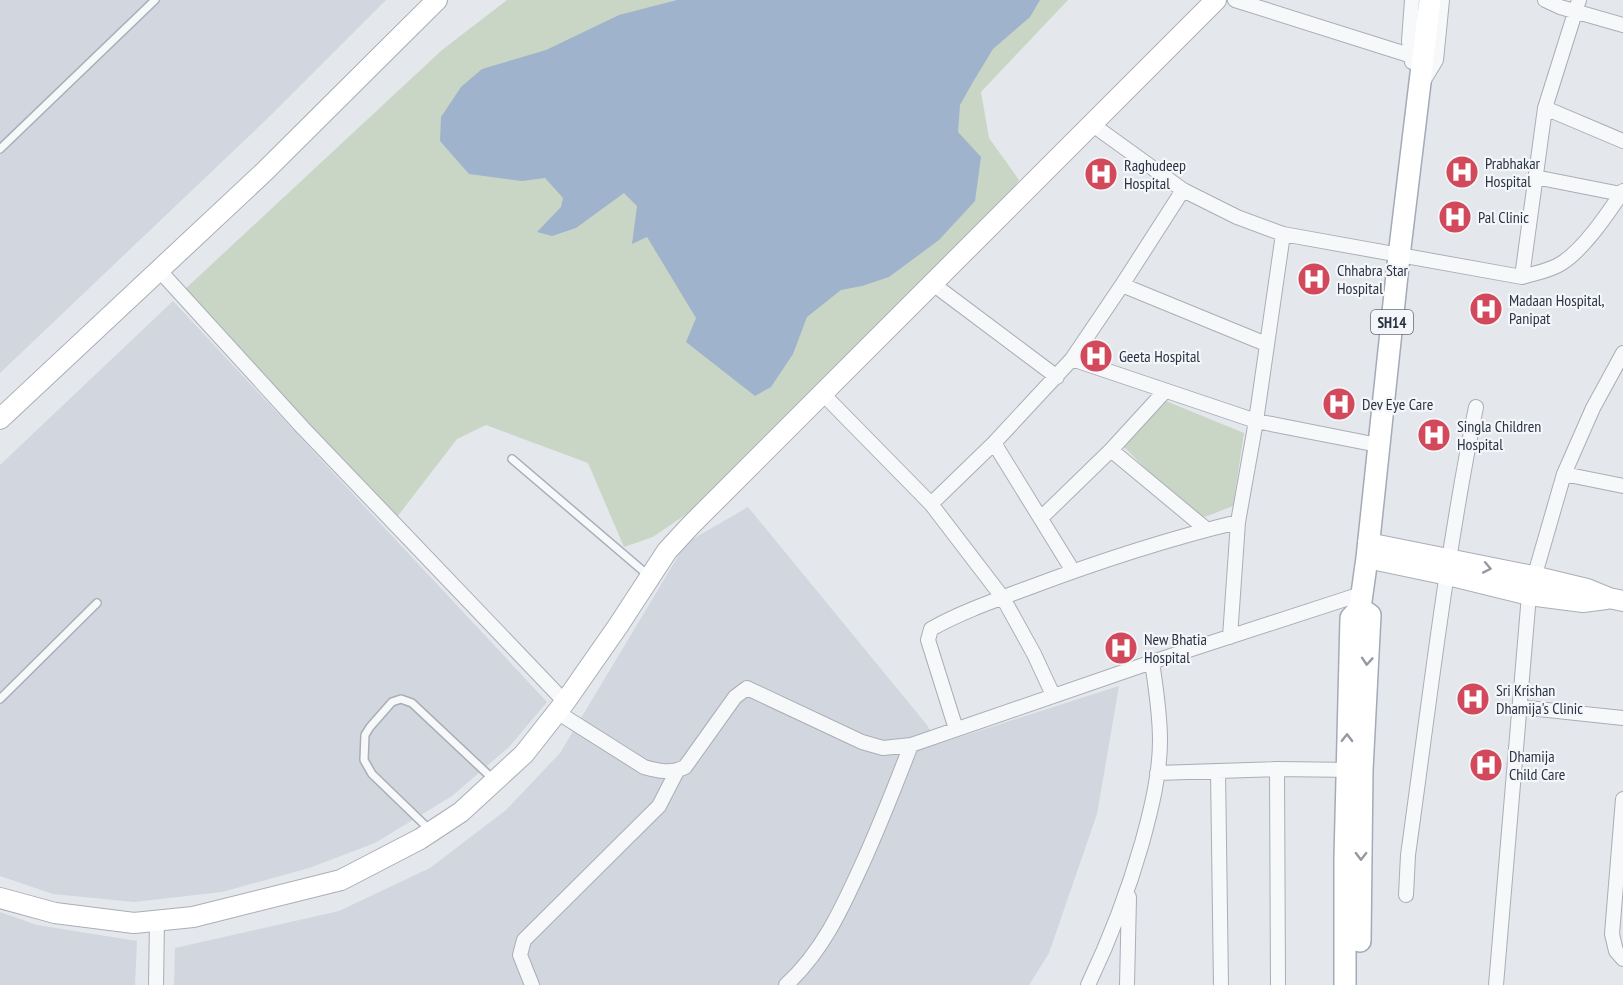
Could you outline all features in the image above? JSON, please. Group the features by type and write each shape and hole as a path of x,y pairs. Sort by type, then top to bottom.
{"main road":[{"name":"SH14","path":"1346,985 1345,859 1370,615 1360,601 1430,0"},
{"name":"SH14","path":"1354,770 1360,985"}],"street":[{"path":"0,419 264,172 437,0"},
{"path":"0,898 55,913 134,923 193,917 341,880 461,812 524,754 561,707 667,551 690,526 1216,0"},
{"path":"1234,0 1409,55"},
{"path":"1412,0 1409,55 1421,84"},
{"path":"1421,84 1436,60 1442,0"},
{"path":"1545,0 1577,6 1623,25"},
{"path":"1522,277 1545,108 1577,6"},
{"path":"1545,108 1623,141"},
{"path":"1093,125 1182,190 1237,217 1282,234 1522,277 1544,271 1568,258 1588,238 1622,192 1534,177"},
{"path":"931,504 994,443 1072,359 1182,190"},
{"path":"1230,637 1238,522 1256,421 1282,234"},
{"path":"159,270 561,707 644,767 656,771 677,771"},
{"path":"933,284 1057,377"},
{"path":"1122,285 1266,344"},
{"path":"1496,985 1531,586 1564,474 1593,408 1623,353"},
{"path":"1072,359 1256,421 1378,445"},
{"path":"1041,518 1111,450 1166,391"},
{"path":"823,394 931,504 1003,598 1034,654 1053,695"},
{"path":"1406,894 1408,855 1449,568 1476,406"},
{"path":"994,443 1073,571"},
{"path":"1111,450 1206,530"},
{"path":"1564,474 1623,486"},
{"path":"956,729 928,640 931,629 1073,571 1238,522"},
{"path":"1367,551 1531,586 1583,602 1616,600"},
{"path":"526,983 520,955 524,940 659,806 677,771 690,761 735,697 747,688 862,742 883,748 912,745 1152,662 1230,637 1360,601"},
{"path":"1088,985 1130,886 1154,800 1160,742 1159,711 1152,662"},
{"path":"1519,707 1623,718"},
{"path":"786,985 816,953 842,908 912,745"},
{"path":"1157,773 1277,769 1354,770"},
{"path":"1277,769 1278,985"},
{"path":"1218,771 1221,985"},
{"path":"1623,799 1612,934 1616,951 1623,959"},
{"path":"1127,985 1130,886"},
{"path":"156,985 157,921"}],"lane":[{"path":"0,149 155,0"},
{"path":"512,459 649,576"},
{"path":"0,699 97,603"},
{"path":"431,831 372,774 364,760 365,735 392,702 401,699 412,703 495,780"}],"shaded area":[{"path":"0,0 386,0 268,118 0,373"},
{"path":"173,301 547,702 509,747 452,796 375,843 309,868 222,892 134,902 53,894 0,876 0,465"},
{"path":"748,507 927,725 938,744 1119,686 1097,814 1049,953 1029,985 174,985 175,948 339,911 430,868 506,810 560,753 686,543"},
{"path":"0,912 37,925 137,941 135,985 0,985"}],"green space":[{"path":"507,0 1068,0 981,92 989,138 1019,180 999,210 704,502 653,537 624,547 588,463 486,425 457,439 397,517 183,291 442,50"},
{"path":"1161,399 1244,433 1233,506 1197,520 1122,445"}],"water":[{"path":"677,0 1040,0 1030,17 993,49 960,105 958,132 981,157 975,201 939,240 889,277 841,290 807,317 793,354 771,387 755,396 686,342 696,318 647,237 632,244 637,206 624,193 576,228 552,236 537,232 561,207 563,198 545,178 522,181 469,174 440,141 441,117 461,87 482,69 546,50 619,15"}],"place":[{"name":"Prabhakar Hospital","path":"1462,172"},
{"name":"Raghudeep Hospital","path":"1101,174"},
{"name":"Pal Clinic","path":"1455,217"},
{"name":"Chhabra Star Hospital","path":"1314,279"},
{"name":"Madaan Hospital, Panipat","path":"1486,309"},
{"name":"Geeta Hospital","path":"1096,356"},
{"name":"Dev Eye Care","path":"1339,404"},
{"name":"Singla Children Hospital","path":"1434,435"},
{"name":"New Bhatia Hospital","path":"1121,648"},
{"name":"Sri Krishan Dhamija's Clinic","path":"1473,699"},
{"name":"Dhamija Child Care","path":"1486,765"}]}
